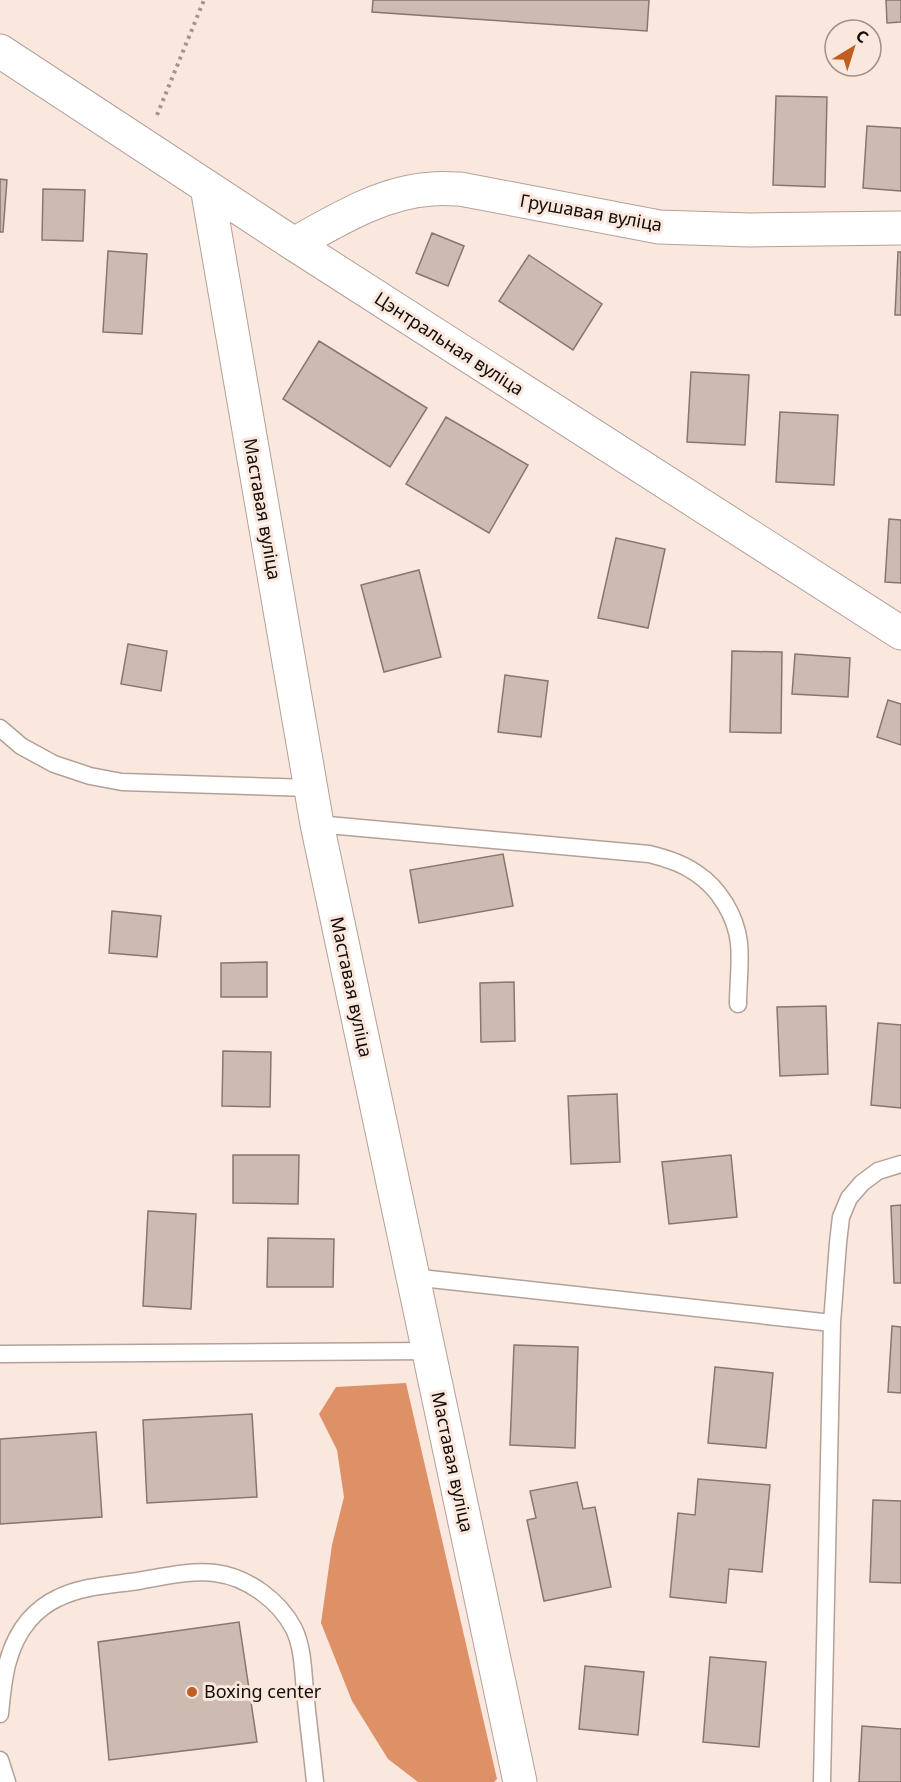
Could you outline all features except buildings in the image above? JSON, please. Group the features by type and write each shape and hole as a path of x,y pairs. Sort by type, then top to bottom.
{"street":[{"name":"Цэнтральная вуліца","path":"0,51 294,244 901,633"},
{"name":"Маставая вуліца","path":"207,187 317,824 520,1782"},
{"name":"Грушавая вуліца","path":"294,244 342,217 372,204 431,189 460,189 659,227 750,230 901,228"}],"lane":[{"path":"0,728 21,746 54,764 90,776 122,783 310,788"},
{"path":"317,824 649,854 673,861 705,880 718,894 733,918 739,943 738,1004"},
{"path":"822,1782 832,1323 841,1217 849,1198 862,1183 878,1171 901,1164"},
{"path":"412,1277 832,1323"},
{"path":"0,1354 429,1351"},
{"path":"0,1714 3,1678 9,1656 17,1638 41,1608 57,1598 77,1591 187,1573 215,1573 240,1580 261,1591 280,1609 294,1629 301,1650 315,1782"},
{"path":"0,1761 7,1782"}],"path":[{"path":"144,146 204,0"}],"shaded area":[{"path":"406,1383 497,1779 494,1782 418,1782 388,1759 352,1701 321,1623 332,1545 344,1497 337,1450 319,1414 336,1387"}],"place":[{"name":"Boxing center","path":"192,1692"}]}
